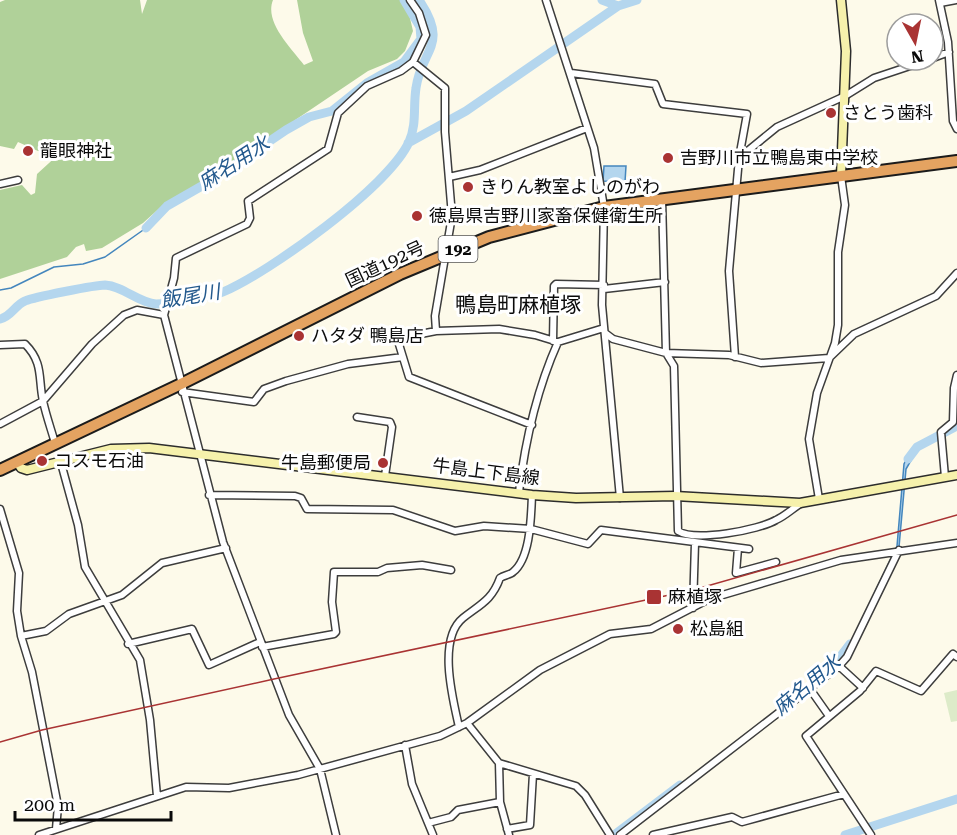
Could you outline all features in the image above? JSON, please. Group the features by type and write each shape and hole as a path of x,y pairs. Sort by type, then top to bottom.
{"highway":[{"name":"国道192号","path":"0,470 55,443 182,388 400,274 489,237 604,207 957,161"}],"main road":[{"path":"841,0 846,51 841,176"},
{"name":"牛島上下島線","path":"17,462 21,468 27,470 111,449 149,448 532,495 620,498 675,496 800,503 957,475"}],"street":[{"path":"336,835 320,770 289,715 225,548 198,454 165,313 176,258 247,224 250,218 248,201 328,149 338,113 367,86 401,71 413,62 426,35 419,13 410,0"},
{"path":"546,0 587,128 604,207 604,330 620,498"},
{"path":"956,0 939,1 952,57 953,121 957,129"},
{"path":"413,62 445,88 445,132 452,216 435,316 436,331"},
{"path":"740,158 777,127 845,96 874,78 892,72"},
{"path":"571,73 655,84 663,104 747,114 735,190 729,271 735,357"},
{"path":"449,177 495,164 587,128"},
{"path":"819,499 809,439 817,393 838,325 838,252 845,205 841,176"},
{"path":"0,184 18,180"},
{"path":"662,200 666,353 674,366 675,496 678,531 695,536 762,526 777,520 800,503"},
{"path":"604,330 613,339 666,353 735,357 761,363 829,358 854,334 936,296 957,273"},
{"path":"519,492 524,454 556,342 554,286 604,287 665,282"},
{"path":"0,424 43,401 92,344 124,315 137,310 165,313"},
{"path":"532,425 410,377 403,357 400,338 436,331 499,329 556,342 604,330"},
{"path":"0,345 25,344 32,351 43,380 43,401 55,443"},
{"path":"182,388 254,402 264,389 286,381 348,364 403,357"},
{"path":"945,477 941,435 953,422 954,388 957,375"},
{"path":"357,417 390,422 392,427 385,476"},
{"path":"61,462 78,525 85,567 104,603 140,660 150,720 157,796"},
{"path":"209,495 295,496 301,498 307,508 393,510 455,531 483,526 531,529 588,544 601,530 694,544 749,549"},
{"path":"459,727 448,672 448,652 461,619 494,594 500,578 513,572 525,551 531,529 532,495"},
{"path":"0,508 19,573 17,611 21,636 32,672 58,806 56,829"},
{"path":"693,608 695,536"},
{"path":"39,835 186,787 229,788 320,770 440,736 467,723 540,670 577,653 604,636 651,629 739,588 841,560 896,550 957,543"},
{"path":"21,636 46,631 69,614 122,595 162,563 225,548"},
{"path":"738,548 736,573 776,562"},
{"path":"620,835 839,666 847,657 896,550"},
{"path":"129,644 192,629 209,665 261,645 334,634 336,632 332,602 334,572 378,572 387,568 422,565 451,570"},
{"path":"871,835 806,736 862,688 876,671 921,691 953,654 957,657"},
{"path":"839,666 862,688"},
{"path":"810,689 829,716"},
{"path":"467,723 499,763 576,786 585,795 610,835"},
{"path":"405,745 412,784 433,835"},
{"path":"499,763 500,802 508,832 530,825 534,774"},
{"path":"653,835 732,816 742,822 844,794"},
{"path":"428,824 451,817 458,810 500,802"}],"green space":[{"path":"5,0 140,0 142,14 147,0 273,0 271,8 275,26 304,65 313,61 303,33 297,0 400,0 409,14 413,31 405,51 397,59 368,71 218,172 163,205 143,223 102,248 86,251 84,244 76,247 67,257 0,279 0,190 22,185 31,195 35,193 37,174 60,153 38,151 18,142 14,149 0,146 0,2"},
{"path":"957,690 957,721 951,722 944,693"}],"water":[{"path":"604,166 626,166 625,182 603,181"},
{"path":"911,450 917,450 906,469 899,547 877,593 875,592 897,546 904,464"}],"waterway":[{"name":"麻名用水","path":"146,228 167,206 214,179 286,130 309,117 332,111 367,83 404,62 421,39 420,27 404,0"},
{"name":"飯尾川","path":"0,319 25,301 105,285 156,304 218,294 244,282 297,248 326,226 378,182 397,161 409,142 413,129 419,75 433,38 428,15 419,0"},
{"name":"飯尾川","path":"602,0 618,6"},
{"name":"飯尾川","path":"408,143 466,111 618,6 637,0"},
{"name":"麻名用水","path":"0,290 11,288 54,267 83,264 105,257 146,228"},
{"name":"麻名用水","path":"908,459 917,447 957,426"},
{"name":"麻名用水","path":"831,669 850,644"},
{"name":"麻名用水","path":"614,835 680,785"},
{"path":"845,835 957,799"}],"railway":[{"path":"0,742 42,730 274,679 693,590 957,515"}],"place":[{"name":"さとう歯科","path":"831,113"},
{"name":"龍眼神社","path":"28,151"},
{"name":"吉野川市立鴨島東中学校","path":"668,158"},
{"name":"きりん教室よしのがわ","path":"468,187"},
{"name":"徳島県吉野川家畜保健衛生所","path":"417,216"},
{"name":"ハタダ 鴨島店","path":"299,336"},
{"name":"コスモ石油","path":"42,461"},
{"name":"牛島郵便局","path":"383,463"},
{"name":"麻植塚","path":"654,597"},
{"name":"松島組","path":"678,629"}],"district":[{"name":"鴨島町麻植塚","path":"518,305"}]}
